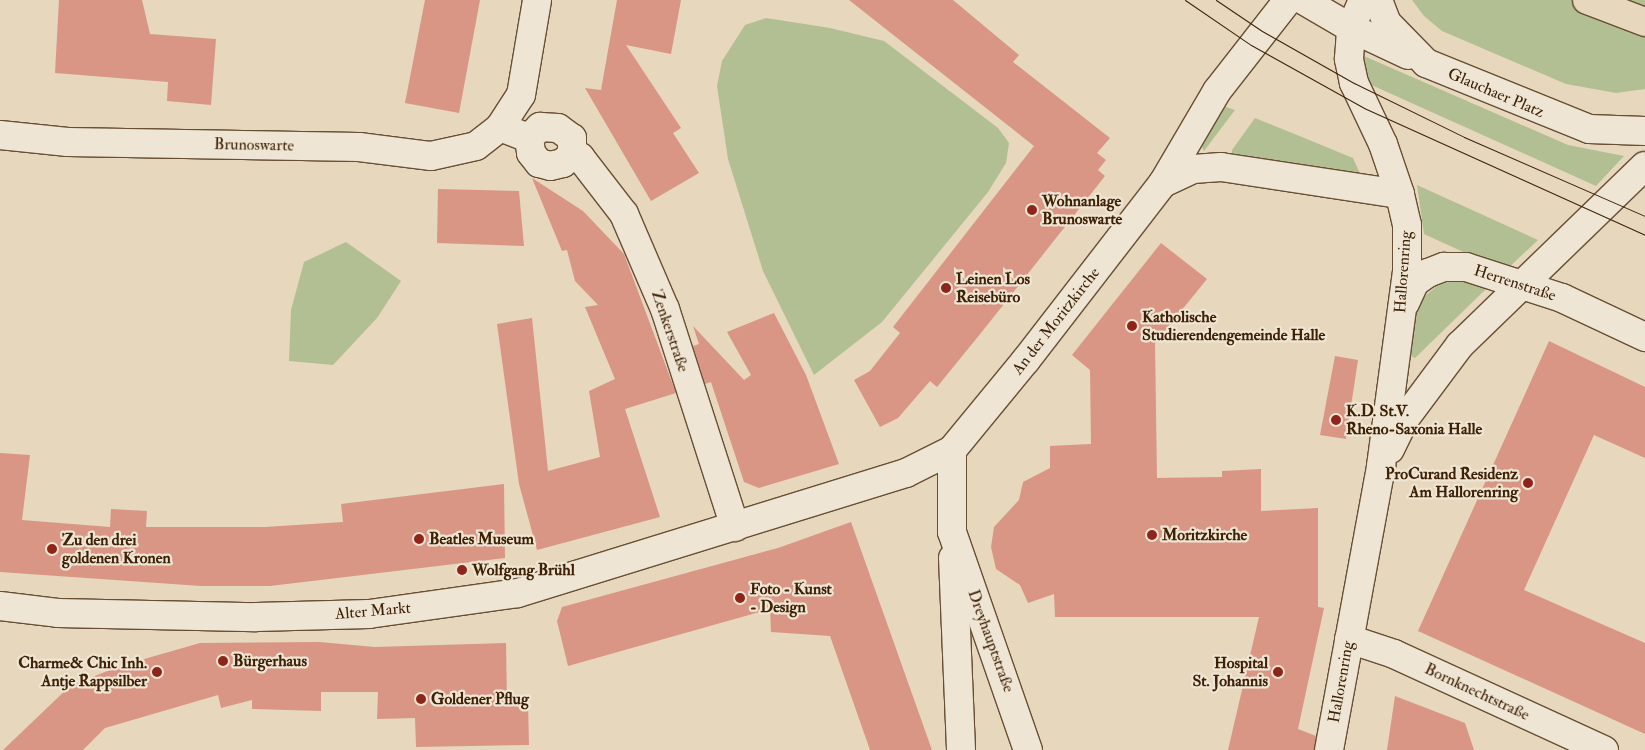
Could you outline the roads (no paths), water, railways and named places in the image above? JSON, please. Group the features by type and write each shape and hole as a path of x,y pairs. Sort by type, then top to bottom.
{"main road":[{"path":"1587,0 1645,22"}],"street":[{"path":"500,127 521,95 537,0"},
{"name":"An der Moritzkirche","path":"735,527 906,472 952,450 1163,183 1217,91 1288,0"},
{"path":"1303,0 1351,28 1426,63"},
{"path":"1351,28 1363,0"},
{"name":"Glauchaer Platz","path":"1378,0 1387,23 1426,63 1589,130 1645,131"},
{"name":"Hallorenring","path":"1328,750 1381,466 1407,270 1407,225 1400,194 1383,144 1354,83 1349,59 1351,28"},
{"name":"Brunoswarte","path":"0,134 68,142 359,147 431,156 476,146 500,127"},
{"name":"Zenkerstraße","path":"500,127 530,138 540,128 558,128 572,138 572,154 580,156 624,214 665,309 735,527"},
{"name":"Hallorenring","path":"1381,466 1404,420 1429,384 1460,345 1645,166"},
{"path":"1163,183 1193,169 1221,167 1400,194"},
{"name":"Herrenstraße","path":"1401,314 1415,282 1444,267 1466,266 1523,283 1645,337"},
{"name":"Dreyhauptstraße","path":"952,450 952,532 960,750"},
{"name":"Alter Markt","path":"0,606 58,612 143,615 256,617 369,614 518,593 735,527"},
{"name":"Dreyhauptstraße","path":"952,532 1026,742"},
{"name":"Bornknechtstraße","path":"1349,639 1394,654 1604,750"}],"tram line":[{"path":"1185,0 1251,45 1364,108 1645,235"},
{"path":"1216,0 1262,31 1354,83 1464,137 1645,216"}],"place":[{"name":"Wohnanlage Brunoswarte","path":"1032,210"},
{"name":"Leinen Los Reisebüro","path":"946,288"},
{"name":"Katholische Studierendengemeinde Halle","path":"1132,326"},
{"name":"K.D. St.V. Rheno-Saxonia Halle","path":"1336,420"},
{"name":"ProCurand Residenz Am Hallorenring","path":"1528,483"},
{"name":"Moritzkirche","path":"1152,535"},
{"name":"Beatles Museum","path":"419,539"},
{"name":"Zu den drei goldenen Kronen","path":"52,549"},
{"name":"Wolfgang Brühl","path":"462,570"},
{"name":"Foto - Kunst - Design","path":"740,598"},
{"name":"Bürgerhaus","path":"223,661"},
{"name":"Charme& Chic Inh. Antje Rappsilber","path":"157,672"},
{"name":"Hospital St. Johannis","path":"1278,672"},
{"name":"Goldener Pflug","path":"421,699"}]}
